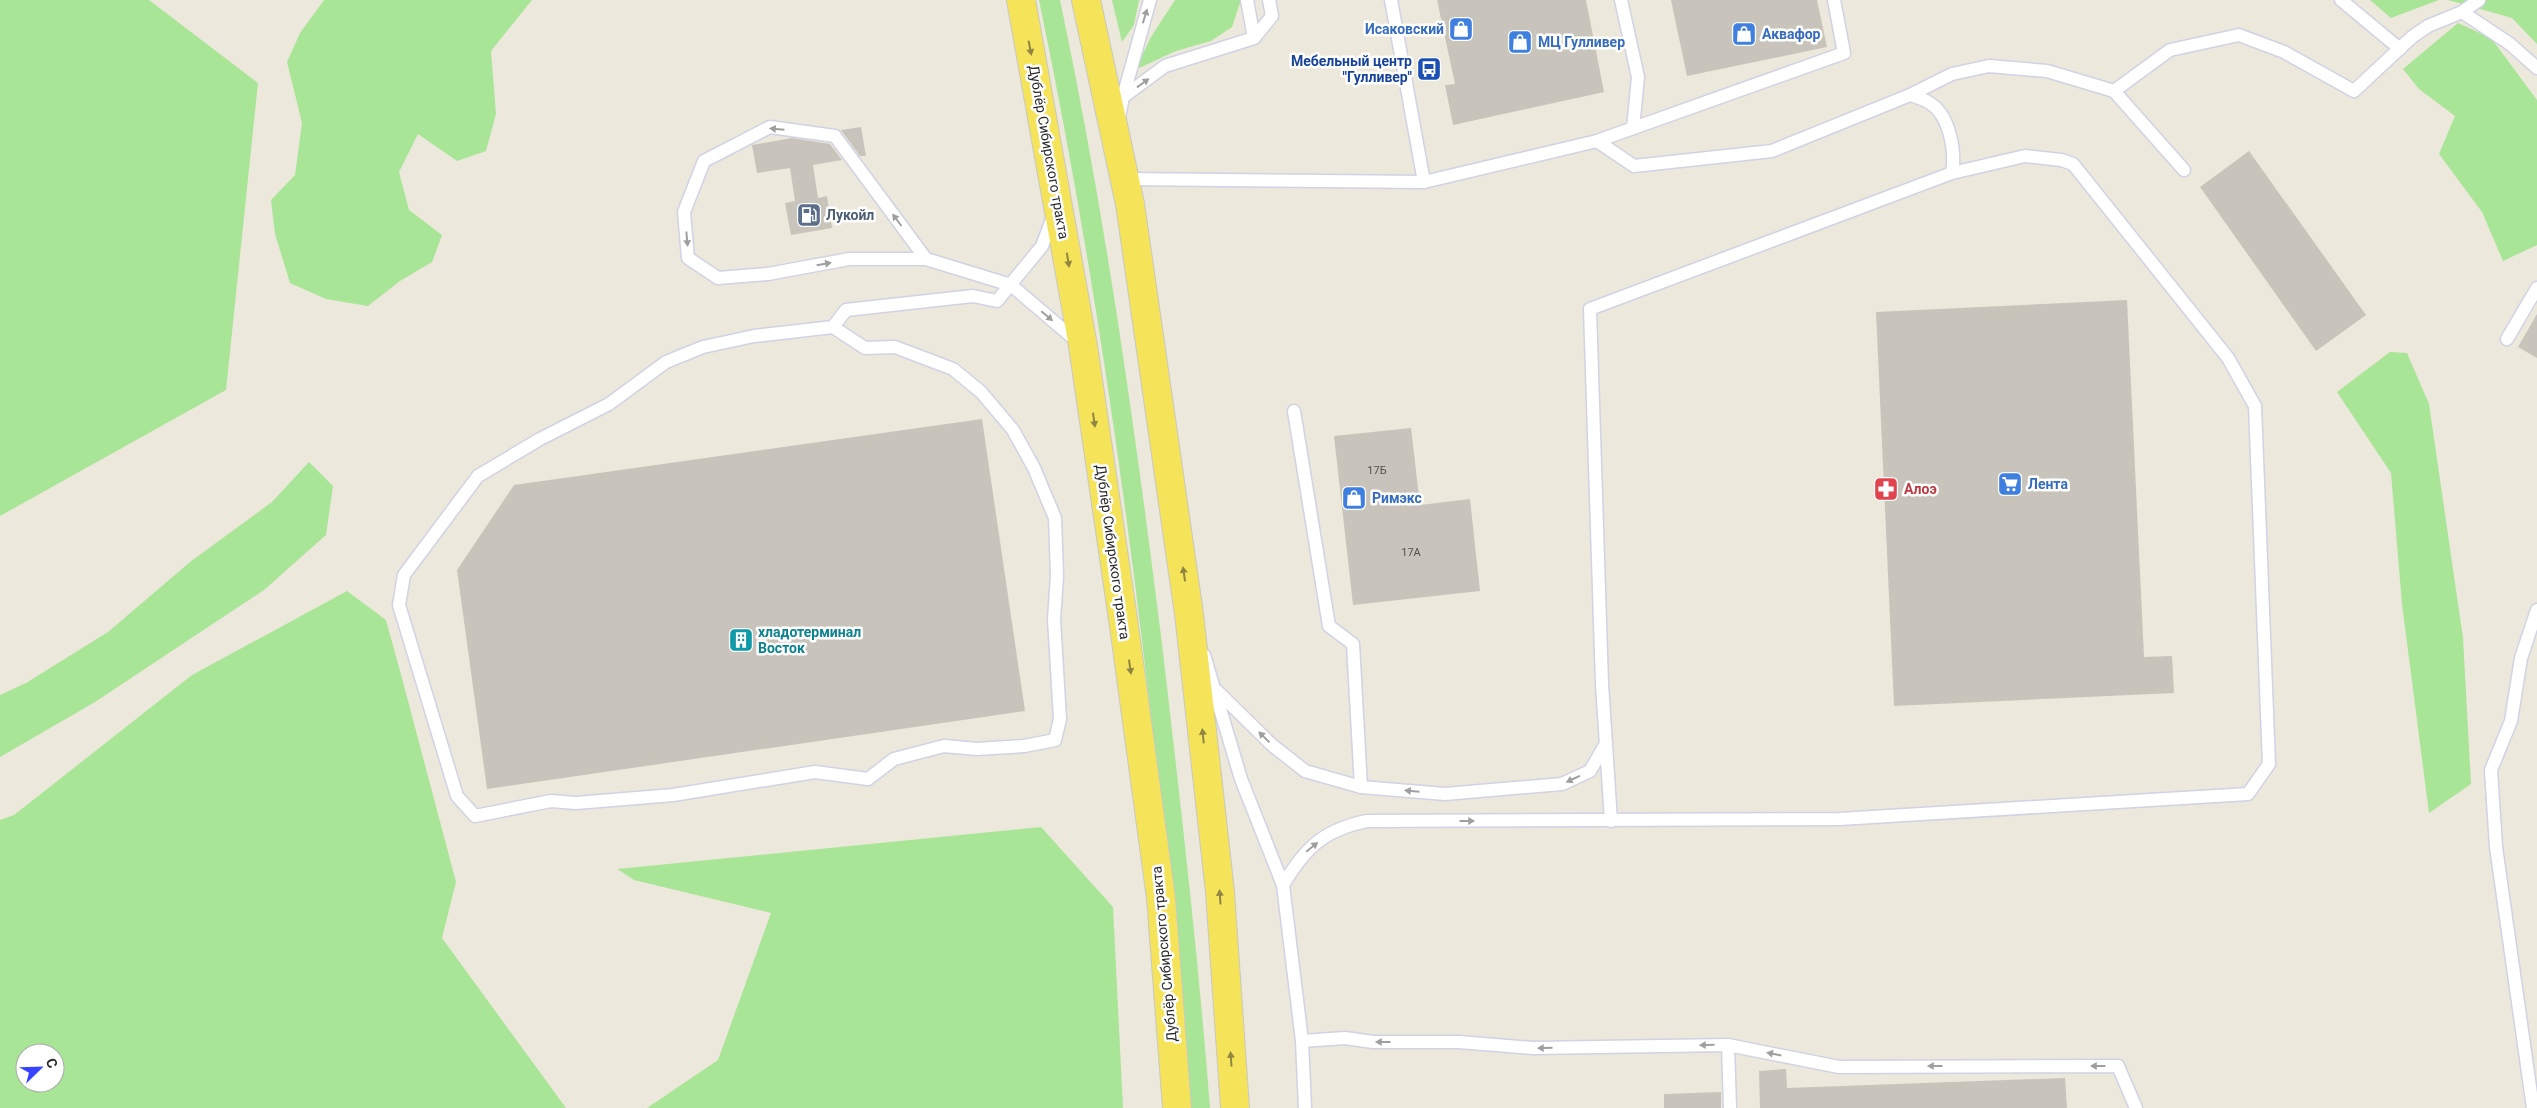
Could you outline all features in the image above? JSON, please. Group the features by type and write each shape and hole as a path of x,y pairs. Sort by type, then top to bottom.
{"main road":[{"name":"Дублёр Сибирского тракта","path":"1021,0 1058,200 1124,626 1161,898 1176,1108"},
{"path":"1086,0 1124,179 1189,614 1220,892 1235,1108"}],"lane":[{"path":"1115,138 1123,97 1150,0"},
{"path":"1246,0 1254,38"},
{"path":"1123,97 1165,66 1254,38 1272,16 1269,0"},
{"path":"1391,0 1424,182"},
{"path":"1621,0 1638,77 1633,128"},
{"path":"1124,179 1424,182 1597,141 1844,53 1834,0"},
{"path":"2341,0 2400,49"},
{"path":"2114,91 2170,50 2239,35 2284,52 2354,92 2428,26 2462,12 2479,0"},
{"path":"2462,12 2510,44 2537,68"},
{"path":"1597,141 1634,166 1772,151 1910,95 1952,74 1989,66 2047,71 2114,91 2184,170"},
{"path":"1910,95 1930,102 1944,117 1955,158 1952,173"},
{"path":"926,259 835,136 770,128 704,161 684,212 688,258 718,278 768,274 849,259 926,259 1012,285 1082,346"},
{"path":"1283,885 1300,857 1324,837 1344,826 1367,821 1612,821 1840,818 2248,794 2269,764 2256,406 2228,358 2073,164 2061,160 2025,156 1952,173 1590,309 1592,451 1605,745 1612,821"},
{"path":"833,328 865,348 895,347 953,369 981,392 1013,430 1034,468 1055,518 1057,576 1054,618 1060,719 1055,740 1024,746 977,749 944,746 894,759 868,779 815,772 673,795 576,803 551,801 475,816 457,796 427,702 399,604 404,576 478,476 540,438 609,404 666,362 703,347 745,338 833,328 846,310 973,296 997,301 1042,246 1058,200"},
{"path":"2507,339 2537,288"},
{"path":"1294,411 1329,626 1353,644 1361,787"},
{"path":"2533,1108 2496,847 2491,770 2511,721 2521,658 2537,610"},
{"path":"1189,614 1216,690 1241,778 1283,885 1302,1040 1305,1108"},
{"path":"1216,690 1272,744 1305,771 1361,787 1446,794 1562,784 1590,771 1605,745"},
{"path":"1302,1040 1345,1038 1373,1042 1459,1042 1534,1048 1728,1045 1839,1067 2118,1066 2136,1108"},
{"path":"1728,1045 1730,1108"}],"green space":[{"path":"0,0 149,0 258,83 226,390 0,516"},
{"path":"324,0 532,0 491,51 496,114 486,151 457,161 418,134 399,172 409,210 442,235 432,262 400,281 368,306 326,299 290,283 275,234 271,200 295,175 302,123 287,62 300,33"},
{"path":"1039,0 1060,0 1091,160 1118,321 1162,644 1194,934 1210,1108 1189,1108 1163,830 1131,552 1112,413 1090,275 1066,137"},
{"path":"1112,0 1139,0 1134,25 1122,42"},
{"path":"1175,0 1241,0 1232,27 1211,41 1176,51 1135,70 1151,37"},
{"path":"2370,0 2439,0 2391,18"},
{"path":"2448,0 2537,0 2537,44 2512,18"},
{"path":"2458,23 2491,38 2537,100 2537,245 2503,261 2482,212 2439,154 2455,116 2419,89 2403,69"},
{"path":"2390,352 2407,353 2429,404 2463,638 2471,784 2429,813 2402,604 2391,473 2337,392"},
{"path":"309,462 333,486 326,535 264,590 95,702 0,757 0,695 26,683 108,632 190,562 272,502"},
{"path":"347,591 386,620 403,682 456,882 442,938 566,1108 0,1108 0,820 14,815 192,675"},
{"path":"1041,827 1113,907 1123,1108 647,1108 718,1060 771,913 634,880 617,869"}],"building":[{"name":"МЦ Гулливер","path":"1437,0 1586,0 1604,92 1453,125 1445,85 1455,84"},
{"path":"1671,0 1817,0 1827,47 1687,76"},
{"path":"861,127 866,156 860,156 841,130"},
{"path":"792,138 830,144 842,160 813,165 818,198 827,196 832,228 791,235 785,203 795,201 790,168 757,173 752,145"},
{"path":"2249,151 2366,315 2316,351 2200,187"},
{"name":"Лента","path":"2127,300 2144,657 2172,656 2174,693 1894,706 1876,312"},
{"path":"2537,314 2537,358 2518,347"},
{"name":"хладотерминал Восток","path":"982,419 1025,711 487,789 457,570 514,485"},
{"path":"1411,428 1420,505 1470,499 1480,591 1353,605 1334,436"},
{"path":"1786,1069 1787,1088 2065,1078 2067,1108 1760,1108 1759,1071"},
{"path":"1721,1092 1721,1108 1664,1108 1664,1094"}],"place":[{"name":"Исаковский","path":"1461,29"},
{"name":"Аквафор","path":"1744,34"},
{"name":"МЦ Гулливер","path":"1520,42"},
{"name":"Мебельный центр \"Гулливер\"","path":"1429,69"},
{"name":"Лукойл","path":"809,215"},
{"name":"Лента","path":"2010,484"},
{"name":"Алоэ","path":"1886,489"},
{"name":"Римэкс","path":"1354,498"},
{"name":"хладотерминал Восток","path":"741,640"}]}
